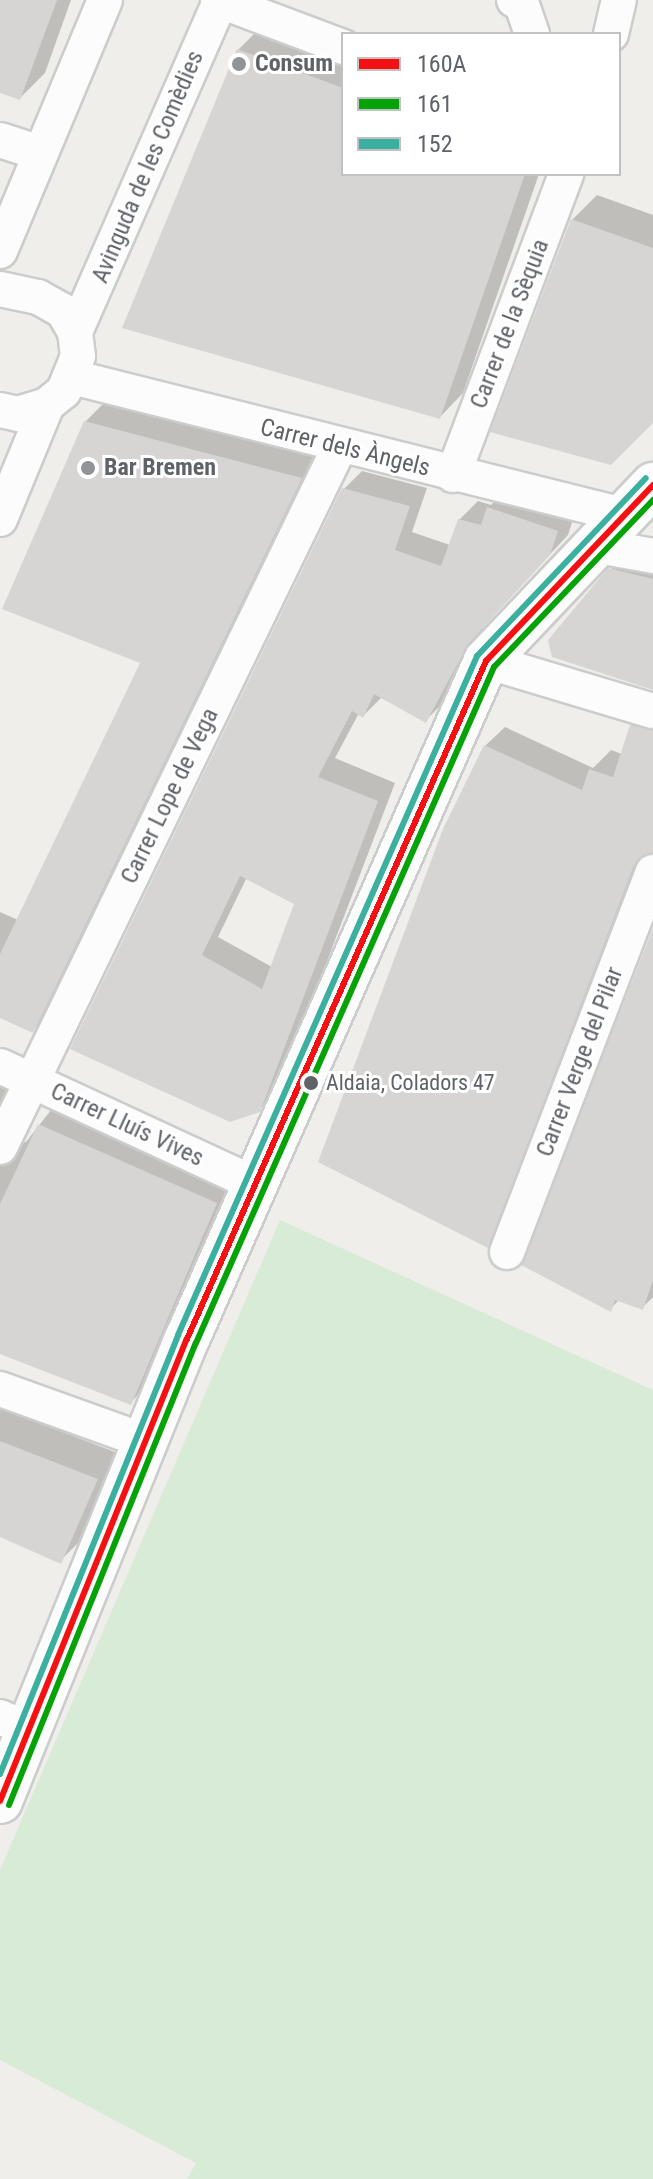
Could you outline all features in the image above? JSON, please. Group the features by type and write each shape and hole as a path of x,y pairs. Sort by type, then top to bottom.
{"street":[{"path":"0,251 105,0"},
{"path":"219,0 281,9 341,46"},
{"name":"Avinguda de les Comèdies","path":"75,332 219,0"},
{"path":"514,0 521,2 531,32"},
{"path":"611,32 619,0"},
{"path":"0,140 40,153"},
{"name":"Carrer de la Sèquia","path":"453,475 565,176"},
{"path":"0,289 38,297 63,311 75,332 78,356 72,377 47,405 0,519"},
{"name":"Carrer dels Àngels","path":"72,377 453,475 606,530 653,556"},
{"path":"0,410 18,414 47,405"},
{"name":"Carrer Lope de Vega","path":"0,1147 340,446"},
{"path":"0,1801 15,1724 147,1442 255,1184 486,661 606,530 653,485"},
{"path":"486,661 653,711"},
{"name":"Carrer Verge del Pilar","path":"507,1252 653,872"},
{"name":"Carrer Lluís Vives","path":"0,1066 255,1184"},
{"path":"0,1389 147,1442"}],"green space":[{"path":"280,1220 653,1390 653,2179 187,2179 196,2163 0,2060 0,1870"}],"building":[{"path":"0,0 57,0 20,100 0,93"},
{"path":"237,49 341,87 341,176 524,176 440,419 122,328"},
{"path":"571,219 653,248 653,423 611,465 490,432"},
{"path":"84,421 302,478 33,1033 0,1018 0,954 140,663 2,609"},
{"path":"342,488 410,506 395,550 441,566 458,519 481,525 487,507 558,531 550,555 468,644 426,723 374,694 363,718 352,711 318,777 378,801 260,1112 230,1122 70,1049","holes":["240,876 294,904 262,989 202,955"]},
{"path":"608,568 653,579 653,690 552,657 548,640"},
{"path":"630,725 653,730 653,852 634,865 488,1248 318,1162 443,829 484,745 582,790 589,769 613,777"},
{"path":"653,928 653,1280 643,1310 615,1300 611,1312 521,1265"},
{"path":"38,1124 217,1203 131,1405 0,1354 0,1204"},
{"path":"0,1441 98,1479 61,1564 0,1537"}],"transit line":[{"name":"152","path":"0,1774 178,1335 477,656 646,478"},
{"name":"160A","path":"0,1801 187,1339 486,661 653,485"},
{"name":"161","path":"9,1805 196,1343 494,667 653,500"}],"place":[{"name":"Consum","path":"239,64"},
{"name":"Bar Bremen","path":"88,468"},
{"name":"Aldaia, Coladors 47","path":"311,1083"}]}
